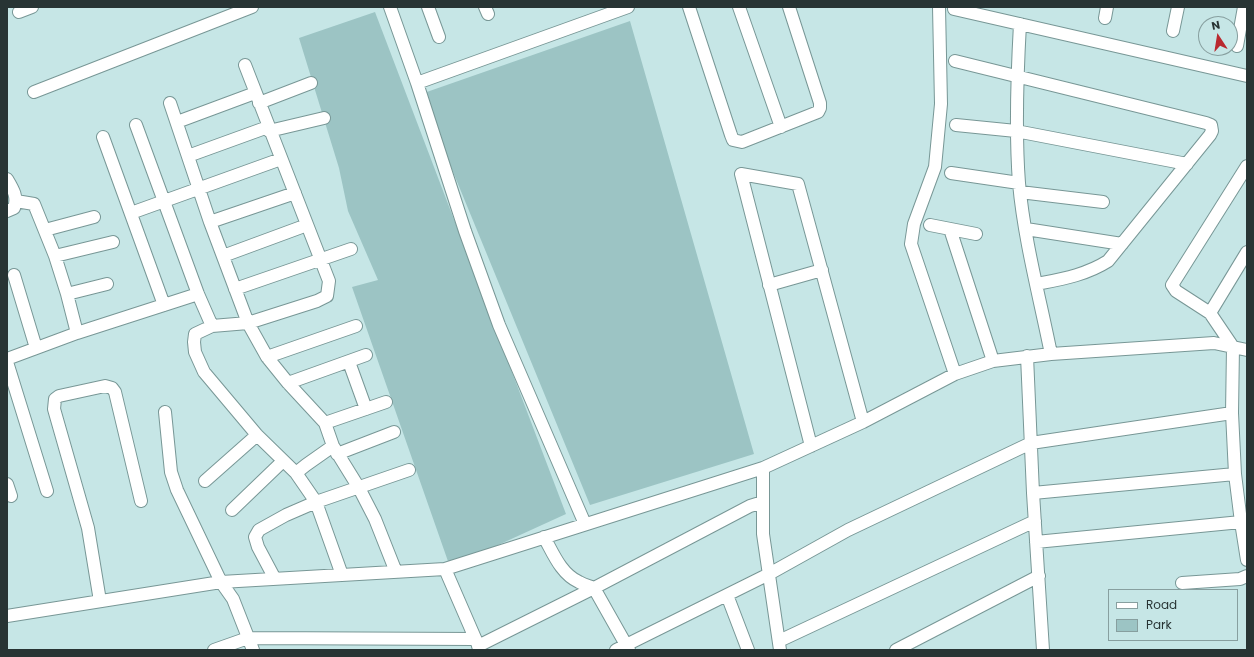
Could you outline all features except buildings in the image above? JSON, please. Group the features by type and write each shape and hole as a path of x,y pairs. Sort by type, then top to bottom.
{"street":[{"path":"20,12 32,7"},
{"path":"34,92 252,7"},
{"path":"390,7 417,83 464,231 499,325 585,524"},
{"path":"428,7 439,37"},
{"path":"417,83 628,7"},
{"path":"689,7 733,140 742,142 818,112 820,108 820,103 788,7"},
{"path":"739,7 781,127"},
{"path":"939,7 941,104 935,167 914,224 911,244 955,374"},
{"path":"1173,31 1178,7"},
{"path":"1238,40 1244,7"},
{"path":"954,9 1247,76"},
{"path":"1020,24 1016,131 1019,187 1036,284 1051,354"},
{"path":"955,61 1018,75 1211,125 1212,131 1210,135 1108,261 1081,274 1036,284"},
{"path":"245,65 329,281 327,296 317,301 248,323 212,326 195,334 194,342 196,356 204,372 257,435 296,473 316,502 342,575"},
{"path":"177,122 311,83"},
{"path":"170,103 210,222 248,323 267,357 288,383 325,423 335,450 359,488 375,519 396,572"},
{"path":"188,156 269,129 324,118"},
{"path":"136,125 198,294 212,326"},
{"path":"956,125 1016,131 1187,164"},
{"path":"103,137 132,213 164,305"},
{"path":"132,213 281,159"},
{"path":"1247,166 1172,285 1176,291 1210,313 1233,347 1232,413 1235,474 1247,560"},
{"path":"951,173 1103,202"},
{"path":"811,446 741,174 798,184 863,422"},
{"path":"7,179 14,190 16,201 14,208 7,211"},
{"path":"210,222 295,193"},
{"path":"16,201 34,204 55,256 77,333"},
{"path":"44,230 94,217"},
{"path":"223,256 307,225"},
{"path":"930,226 976,234"},
{"path":"1026,229 1122,244"},
{"path":"950,230 993,361"},
{"path":"55,256 112,242"},
{"path":"235,289 351,249"},
{"path":"1210,313 1247,252"},
{"path":"769,285 822,270"},
{"path":"14,275 36,348"},
{"path":"67,294 107,284"},
{"path":"46,491 7,361 36,348 77,333 198,294"},
{"path":"267,357 356,326"},
{"path":"7,616 221,582 445,569 763,468 863,422 955,374 993,361 1051,354 1214,343 1247,350"},
{"path":"288,383 366,355"},
{"path":"1027,356 1033,493 1043,650"},
{"path":"349,362 366,409"},
{"path":"100,601 88,528 54,409 55,399 59,396 105,386 112,388 115,392 142,501"},
{"path":"325,423 386,402"},
{"path":"165,412 171,472 177,490 221,582 233,598 253,650"},
{"path":"544,537 562,569 571,578 594,588 624,648 769,574 848,530 1031,443 1232,413"},
{"path":"296,473 306,465 335,450 394,432"},
{"path":"205,481 257,435"},
{"path":"232,510 283,461"},
{"path":"763,468 763,534 780,646 1035,521"},
{"path":"275,579 258,547 255,537 259,530 286,515 316,502 409,470"},
{"path":"1033,493 1235,474"},
{"path":"214,650 248,638 478,645 594,588 750,506 763,502"},
{"path":"1036,542 1241,522"},
{"path":"445,569 478,645"},
{"path":"896,650 1039,576"},
{"path":"1182,583 1240,580 1247,576"},
{"path":"727,595 748,650"}],"green space":[{"path":"375,12 566,514 450,567 352,287 378,280 348,211 339,168 299,38"},
{"path":"630,21 754,454 590,505 421,94"}]}
